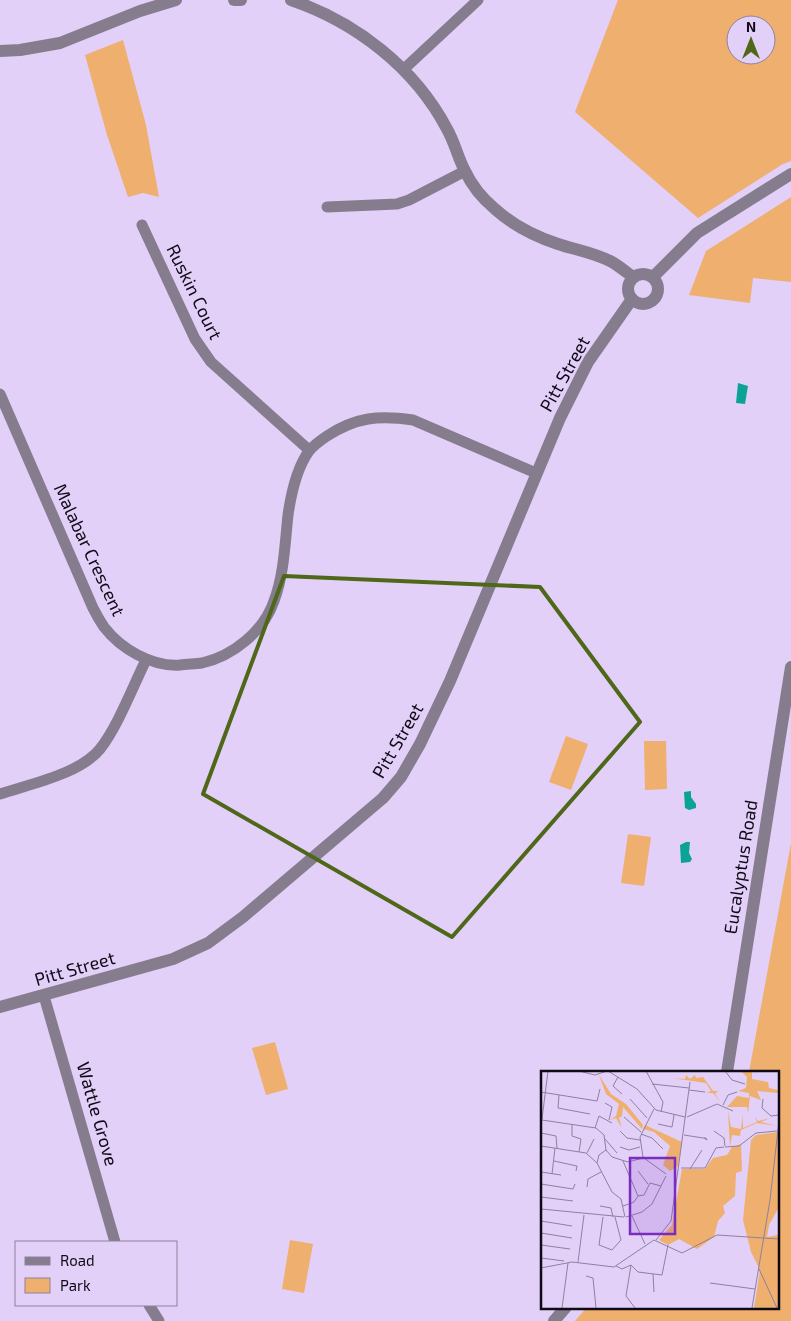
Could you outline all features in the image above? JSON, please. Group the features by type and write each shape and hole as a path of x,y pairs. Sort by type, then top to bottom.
{"street":[{"path":"0,51 20,50 60,43 140,11 174,1 188,0"},
{"path":"234,0 241,0"},
{"path":"291,0 313,8 345,25 404,69 429,99 448,130 465,171 479,193 514,225 534,236 612,262 633,277"},
{"path":"404,69 478,0"},
{"path":"327,207 397,204 409,200 465,171"},
{"path":"654,278 697,233 791,174"},
{"name":"Ruskin Court","path":"142,225 195,339 203,352 310,450"},
{"path":"643,273 654,278 659,288 654,300 643,304 637,303 632,299 628,288 629,282 633,277 643,273"},
{"name":"Pitt Street","path":"0,1007 173,959 208,943 243,917 383,798 401,777 420,744 450,681 560,418 588,362 632,299"},
{"name":"Malabar Crescent","path":"0,394 93,608 105,628 146,660 176,665 203,663 230,653 250,637 267,618 279,586 297,476 310,450 320,441 350,423 370,418 391,417 414,420 536,473"},
{"path":"0,794 64,774 99,750 110,734 146,660"},
{"name":"Eucalyptus Road","path":"727,1071 791,667"},
{"name":"Wattle Grove","path":"44,996 116,1241"},
{"path":"149,1306 159,1321"},
{"path":"554,1321 565,1308"}],"highlighted area":[{"path":"284,576 540,587 640,722 452,937 203,794"}],"green space":[{"path":"618,0 791,0 791,161 783,164 698,218 575,112"},
{"path":"123,40 146,125 159,197 143,193 128,197 107,135 85,55"},
{"path":"791,197 791,282 753,278 750,303 689,295 706,251"},
{"path":"566,736 588,744 571,790 549,782"},
{"path":"644,741 666,741 667,789 645,790"},
{"path":"628,834 651,837 644,886 621,883"},
{"path":"791,843 791,1321 575,1321 586,1308 778,1308 778,1071 749,1071"},
{"path":"275,1042 288,1089 266,1095 252,1048"},
{"path":"290,1240 313,1244 304,1293 282,1289"}],"shaded area":[{"path":"738,383 748,386 745,404 736,403"},
{"path":"691,791 691,797 696,804 696,808 689,810 685,808 684,792"},
{"path":"690,842 689,853 692,859 690,862 681,863 680,845"}]}
